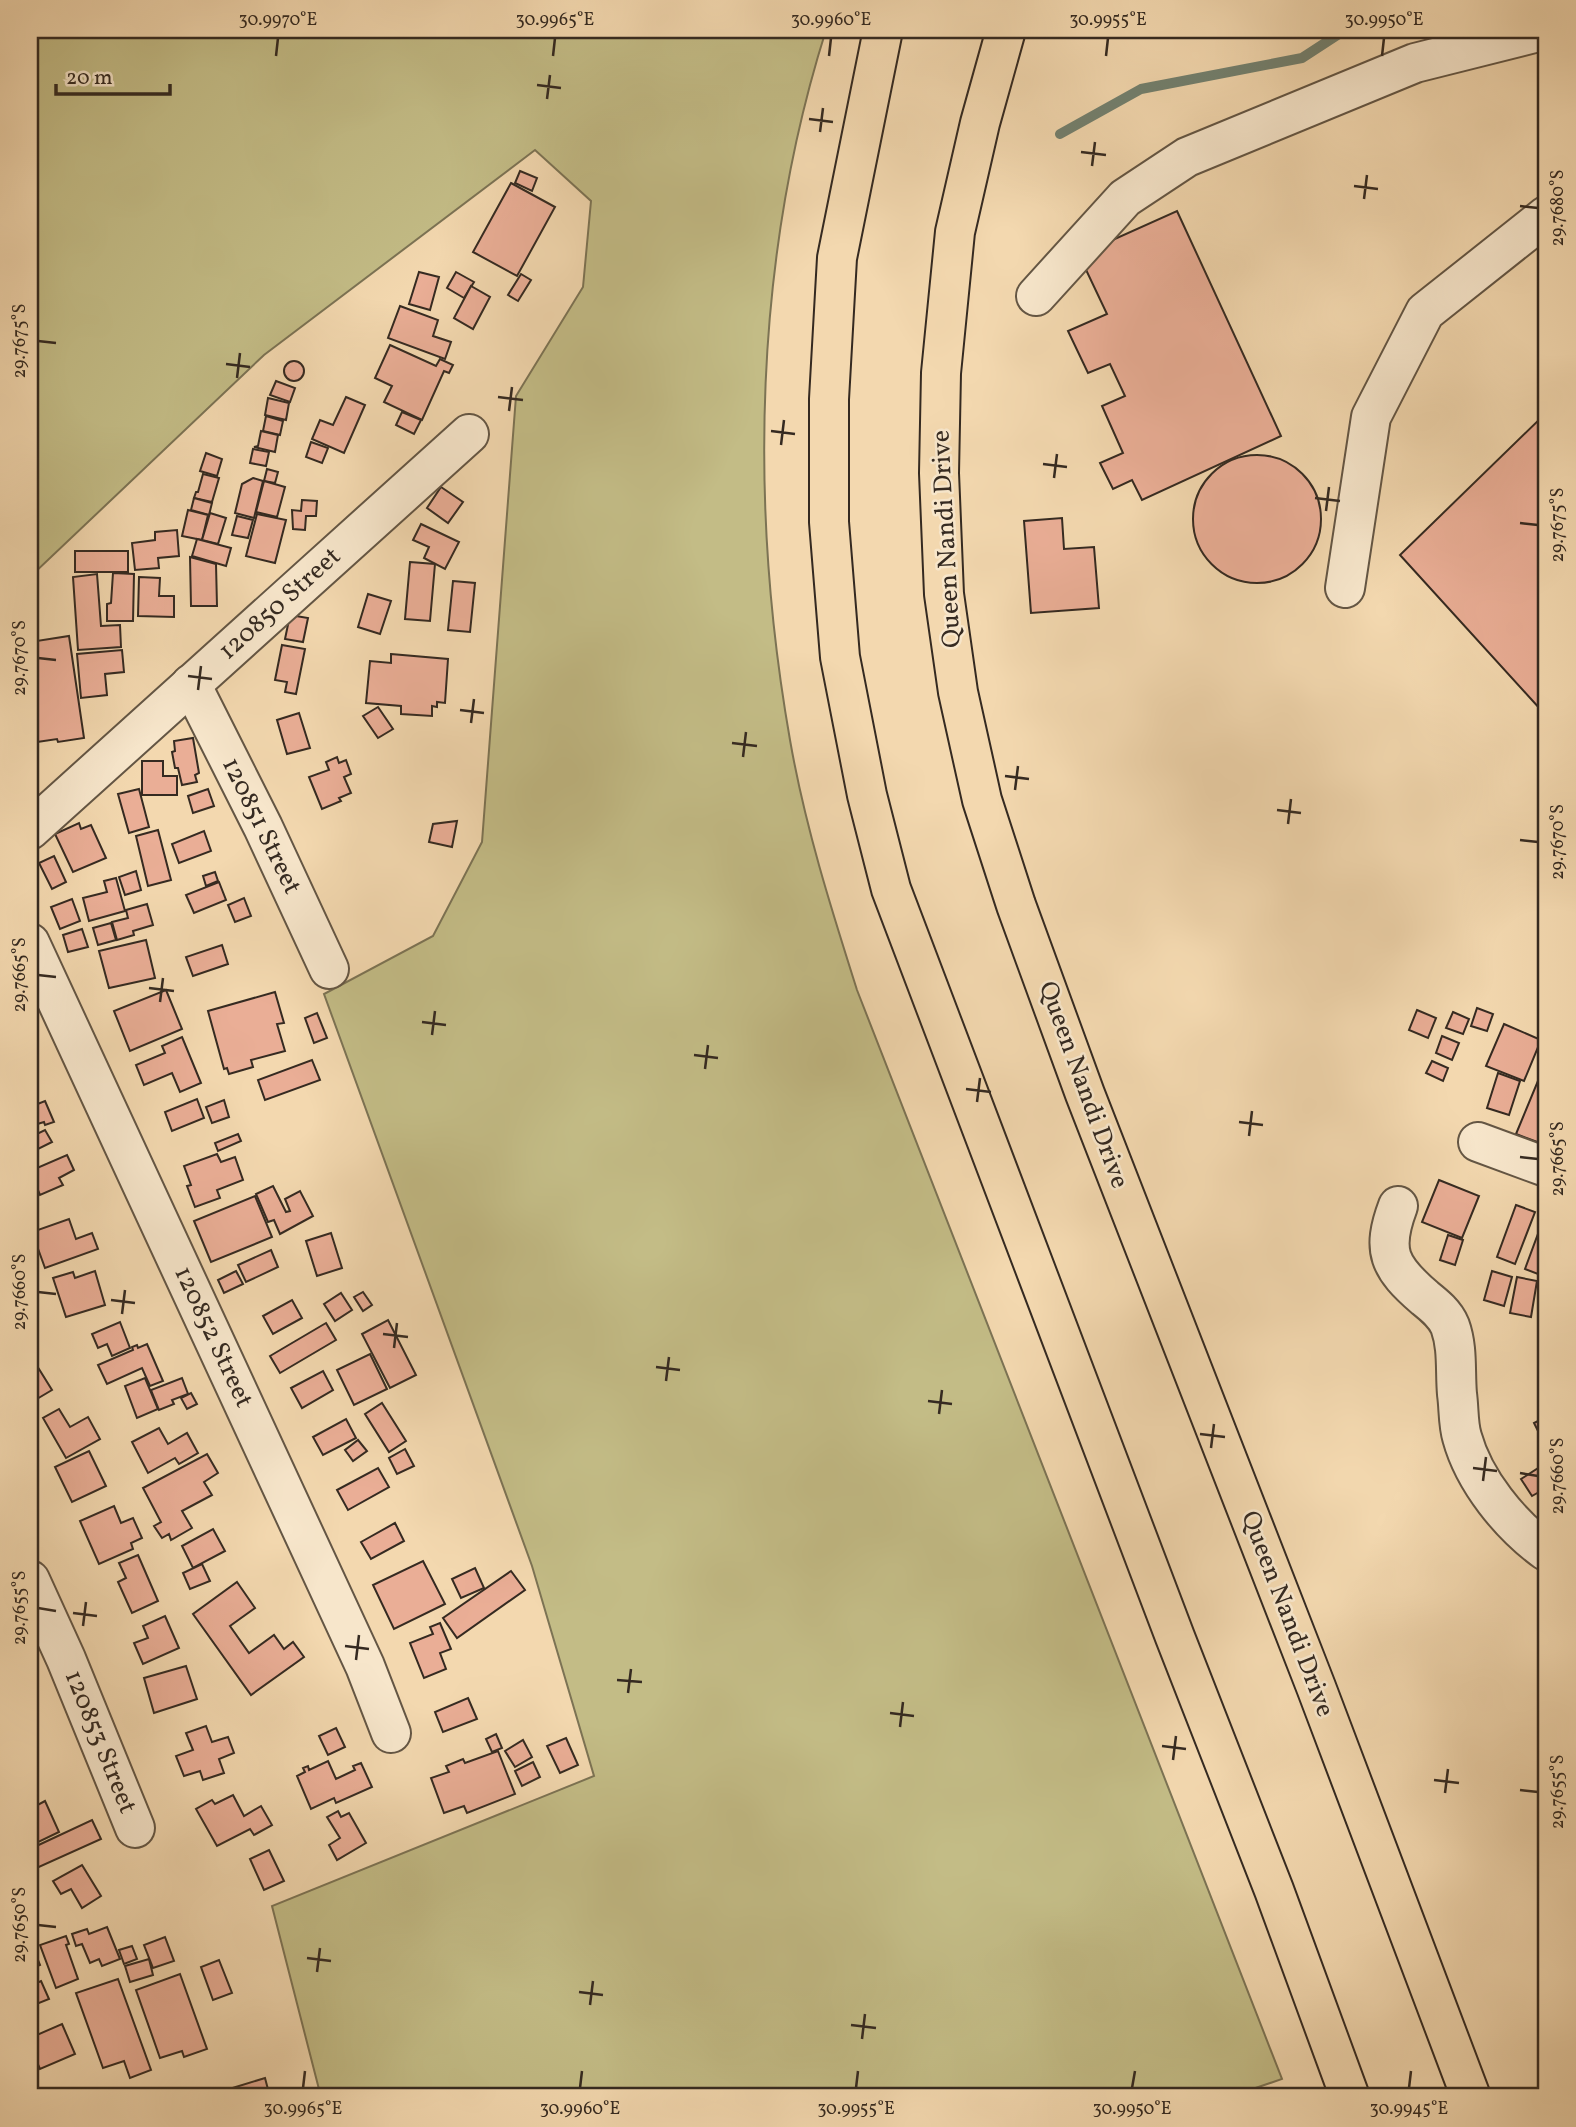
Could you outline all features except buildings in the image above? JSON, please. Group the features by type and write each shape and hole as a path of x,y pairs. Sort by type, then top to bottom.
{"main road":[{"path":"883,30 837,258 829,399 829,522 840,657 867,795 891,889 1274,1890 1350,2097"},
{"name":"Queen Nandi Drive","path":"1006,30 980,123 955,232 941,373 939,472 944,594 958,692 982,800 1016,905 1085,1094 1311,1675 1471,2097"}],"street":[{"path":"1036,296 1125,198 1187,157 1415,63 1546,30"},
{"path":"1345,588 1371,416 1425,312 1546,215"},
{"name":"120850 Street","path":"30,830 469,434"},
{"name":"120851 Street","path":"191,684 263,827 329,969"},
{"name":"120852 Street","path":"30,943 360,1654 391,1733"},
{"path":"1478,1142 1546,1167"},
{"path":"1398,1206 1390,1227 1392,1259 1401,1276 1437,1308 1450,1325 1456,1350 1462,1437 1476,1470 1504,1514 1527,1538 1546,1551"},
{"name":"120853 Street","path":"30,1580 66,1659 135,1828"}],"shaded area":[{"path":"30,30 826,30 802,116 784,204 772,293 766,383 764,473 768,562 777,652 803,804 828,898 857,990 1282,2079 1229,2097 321,2097 272,1906 594,1776 532,1566 324,994 433,936 482,842 516,396 583,287 591,201 535,150 264,355 30,577"}],"waterway":[{"path":"1060,134 1141,89 1302,58 1345,30"}]}
